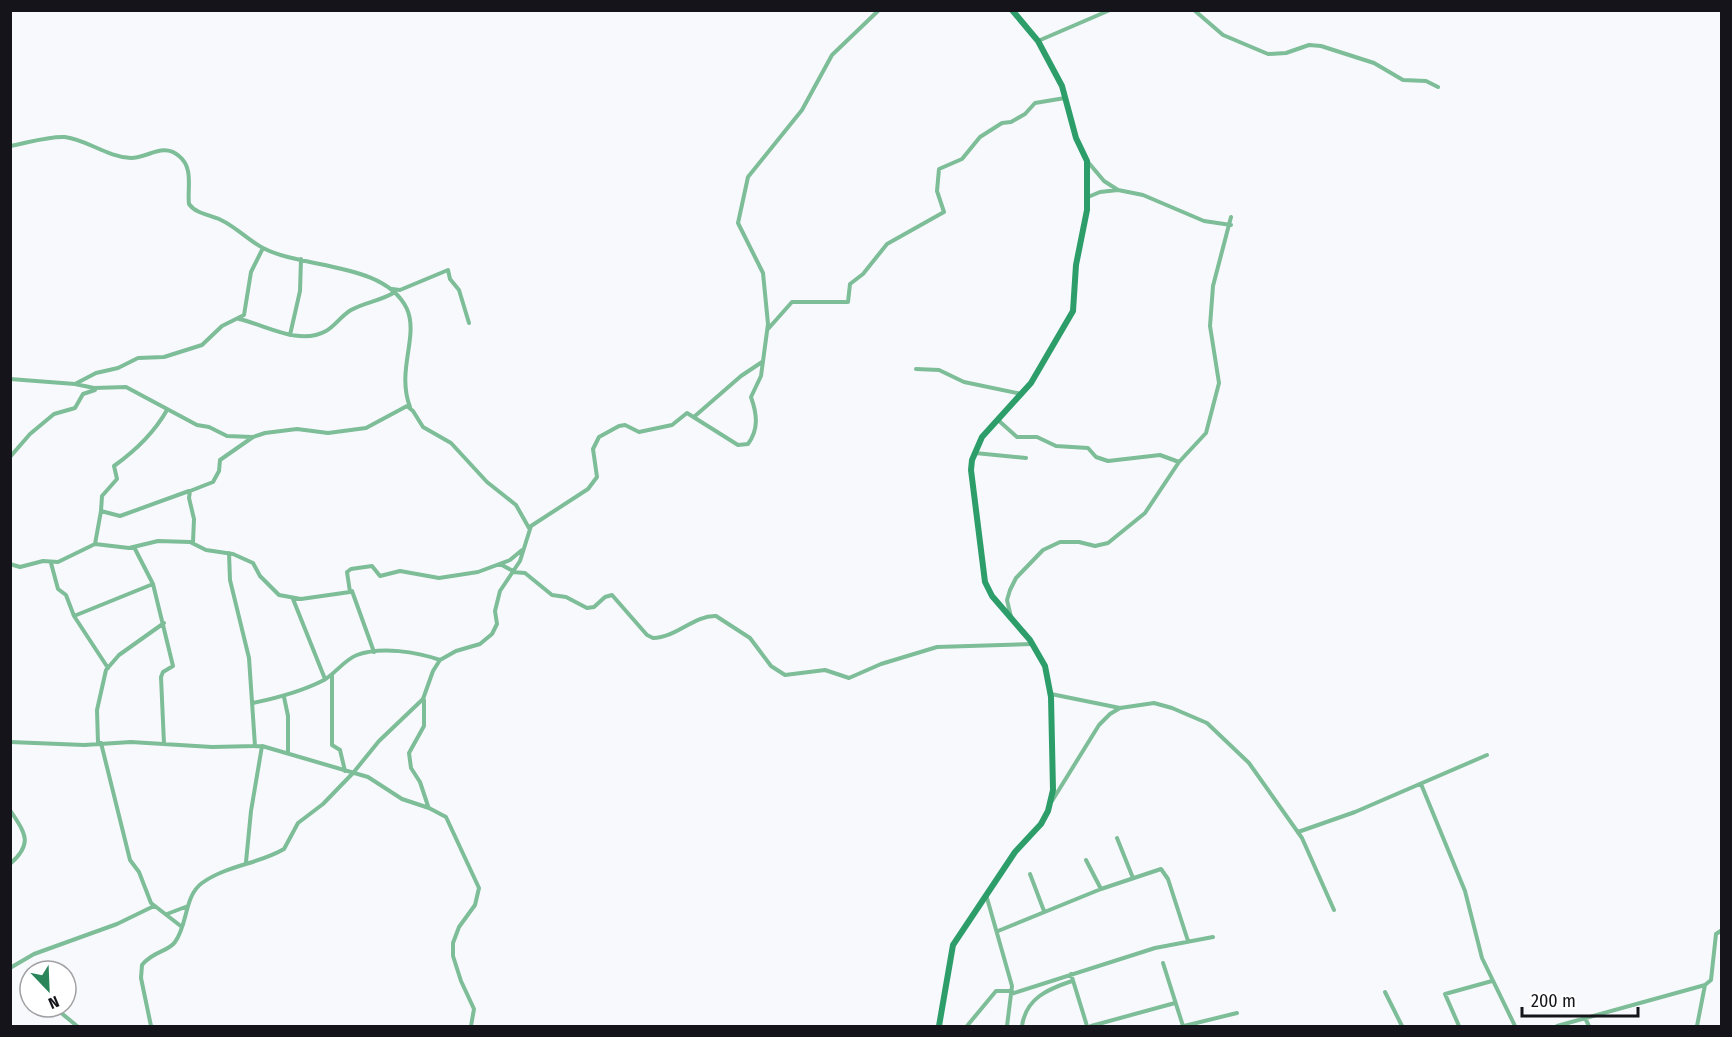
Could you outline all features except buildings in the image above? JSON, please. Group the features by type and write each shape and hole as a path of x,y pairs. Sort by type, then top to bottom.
{"street":[{"path":"429,808 423,798 420,782 411,768 408,753 424,726 423,699 433,671 440,660 456,651 480,644 492,634 497,624 495,611 498,597 523,549 533,522 592,486 598,473 592,450 595,441 608,431 625,425 636,431 643,431 672,425 687,413 738,445 746,446 755,431 757,412 751,397 759,382 768,329 763,273 738,223 748,177 802,110 832,55 879,10"},
{"path":"1012,10 1038,40 1056,73 1066,98 1076,138 1087,161 1104,181 1118,190"},
{"path":"1038,40 1110,10"},
{"path":"1194,10 1223,35 1268,54 1286,53 1309,45 1321,46 1374,63 1403,80 1426,81 1438,87"},
{"path":"768,329 792,302 848,303 849,284 863,274 883,247 944,212 937,191 939,169 962,159 980,137 1002,123 1021,117 1035,103 1066,98"},
{"path":"10,146 65,137 123,157 135,157 159,150 172,152 179,156 187,169 191,207 222,220 263,248 301,260 357,273 393,291 406,308 410,319 404,380 410,407 423,427 455,446 480,475 516,505 529,529"},
{"path":"1052,802 1051,694 1045,666 1033,644 992,596 983,575 971,474 974,453 982,437 1023,394 1039,371 1072,311 1076,265 1087,198 1087,161"},
{"path":"1087,198 1100,192 1118,190 1143,195 1204,221 1231,225"},
{"path":"1011,617 1007,600 1010,590 1024,568 1043,550 1060,542 1079,542 1095,546 1108,543 1145,513 1179,462 1206,433 1214,410 1219,383 1210,326 1212,286 1231,225 1231,217"},
{"path":"75,384 96,373 118,368 138,358 164,357 202,345 222,326 238,319 245,312 251,272 263,248"},
{"path":"290,334 300,291 301,260"},
{"path":"238,319 290,334 322,333 351,310 448,270 450,279 459,290 469,323"},
{"path":"695,416 741,376 763,362"},
{"path":"916,369 939,370 964,382 1023,394"},
{"path":"10,379 131,389 167,410 223,435 253,438"},
{"path":"10,457 30,434 54,414 75,408 83,394 102,388"},
{"path":"100,511 120,516 211,485 218,474 220,460 253,438 265,433 297,429 328,433 366,428 402,407 410,407"},
{"path":"95,544 102,496 117,480 114,466 128,457 156,428 167,410"},
{"path":"997,420 1017,437 1037,437 1056,446 1088,448 1103,460 1114,462 1160,455 1179,462"},
{"path":"974,453 1026,458"},
{"path":"190,491 189,498 194,519 193,542"},
{"path":"525,519 533,522"},
{"path":"10,564 20,567 43,561 51,563 95,544 134,547 163,540 193,542 206,550 229,553 253,563 276,594 293,598 310,598 351,591"},
{"path":"134,547 153,585 173,666 163,672 161,677 164,744"},
{"path":"374,652 351,591 347,572 351,569 372,566 380,576 403,571 439,578 478,573 512,559 523,549"},
{"path":"229,553 229,576 249,658 255,746"},
{"path":"51,563 58,589 66,595 74,616 108,668"},
{"path":"500,563 512,572 525,573 552,595 566,597 587,608 594,607 605,597 612,596 647,635 653,638 680,630 705,618 717,616 750,638 771,666 785,675 825,670 846,678 881,664 937,647 1004,642 1033,644"},
{"path":"74,616 153,585"},
{"path":"293,598 325,679"},
{"path":"164,623 119,655 108,668 97,710 100,743 128,856 139,872 149,900 182,927"},
{"path":"253,704 284,697 325,679 352,657 374,652 421,654 440,660"},
{"path":"332,674 332,745 340,750 345,772"},
{"path":"1051,694 1120,708 1161,704 1207,723 1249,763 1298,832 1334,910"},
{"path":"284,697 288,716 288,752"},
{"path":"151,1026 141,978 142,965 156,951 174,944 188,906 203,883 246,862 284,849 297,824 316,810 353,773 379,741 423,699"},
{"path":"939,1026 951,949 963,927 987,898 1015,852 1041,824 1099,725 1120,708"},
{"path":"10,742 261,746 368,777 402,799 429,808 446,817 479,888 475,905 459,927 453,943 453,956 474,1009 471,1026"},
{"path":"246,862 261,746"},
{"path":"1298,832 1422,784 1487,755"},
{"path":"1422,784 1464,891 1477,941 1492,981 1515,1026"},
{"path":"10,810 21,827 26,841 22,852 10,864"},
{"path":"1117,838 1133,878"},
{"path":"1086,860 1101,889"},
{"path":"998,931 1101,889 1161,869 1188,941"},
{"path":"1030,874 1044,911"},
{"path":"987,898 998,931 1012,992 1007,1026"},
{"path":"146,908 149,900"},
{"path":"10,968 34,954 117,924 154,906"},
{"path":"166,914 188,906"},
{"path":"1557,1026 1705,985 1711,980 1716,934 1722,930"},
{"path":"967,1026 996,991 1012,992 1155,948 1213,937"},
{"path":"1163,963 1183,1026 1237,1013"},
{"path":"1071,974 1087,1026"},
{"path":"1022,1026 1026,1010 1042,992 1072,981"},
{"path":"1459,1026 1444,994 1492,981"},
{"path":"1697,1026 1705,985"},
{"path":"1385,992 1402,1026"},
{"path":"1091,1026 1108,1024 1175,1003"},
{"path":"1585,1018 1589,1026"}]}
